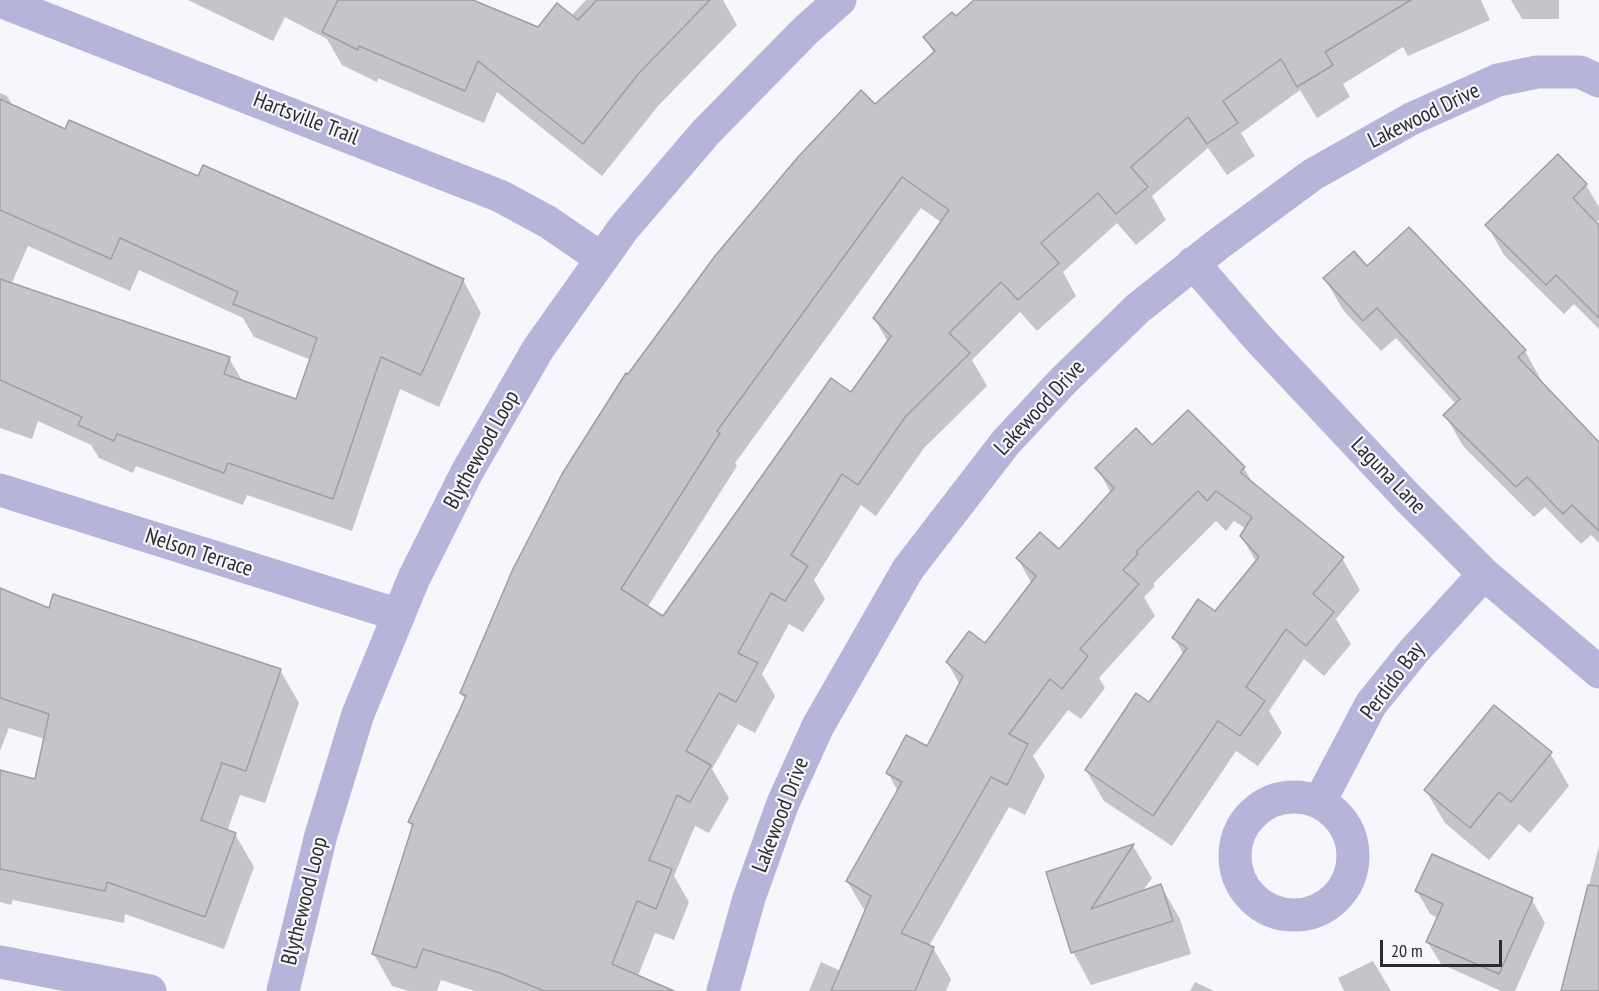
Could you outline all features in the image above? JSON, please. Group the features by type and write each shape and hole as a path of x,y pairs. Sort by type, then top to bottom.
{"street":[{"name":"Blythewood Loop","path":"283,991 321,834 358,714 414,578 467,472 538,349 623,230 706,132 805,31 840,0"},
{"name":"Hartsville Trail","path":"0,1 500,196 548,222 602,259"},
{"name":"Lakewood Drive","path":"723,991 749,898 783,803 818,726 908,569 1006,442 1063,381 1137,309 1193,263 1312,175 1411,118 1498,80 1537,72 1580,72 1599,81"},
{"name":"Laguna Lane","path":"1193,263 1338,424 1484,574 1599,672"},
{"name":"Nelson Terrace","path":"0,490 399,615"},
{"name":"Perdido Bay","path":"1320,801 1371,704 1414,651 1484,574"},
{"path":"0,962 150,991"}],"building":[{"path":"338,0 473,0 538,27 557,3 578,20 597,0 710,0 639,73 583,144 478,61 465,91 359,46 358,50 322,32"},
{"path":"974,0 1411,0 1325,52 1333,65 1297,87 1281,59 1223,101 1238,123 1207,144 1188,117 1131,167 1148,187 1116,214 1098,193 1041,243 1059,263 1018,300 1001,282 949,333 970,353 906,416 858,485 842,474 791,555 808,566 785,601 771,593 738,653 758,663 736,702 719,693 686,751 711,765 690,802 677,795 649,860 672,869 656,909 637,901 612,964 674,991 544,991 500,973 423,949 416,968 372,954 413,824 408,822 466,696 460,693 513,569 562,474 626,373 628,374 715,256 798,157 861,90 875,104 935,51 923,37 952,12 956,16","holes":["902,177 949,210 873,318 891,336 851,392 831,378 663,616 621,589 720,433 717,431"]},
{"path":"0,99 65,129 69,120 198,176 203,165 464,279 421,375 381,357 333,499 228,463 224,473 117,434 114,441 78,425 82,417 0,380 0,279 230,357 224,374 296,399 317,338 233,304 238,292 120,238 111,259 0,210"},
{"path":"1558,154 1587,184 1573,198 1599,225 1599,318 1556,275 1546,285 1485,225"},
{"path":"1409,227 1526,350 1518,357 1599,442 1599,531 1572,505 1563,514 1527,477 1516,487 1443,415 1460,399 1377,308 1363,321 1323,278 1354,251 1367,266"},
{"path":"1188,410 1245,467 1240,472 1344,557 1313,594 1334,612 1306,646 1286,629 1246,687 1265,701 1240,736 1218,721 1153,816 1085,770 1136,693 1149,702 1187,648 1172,638 1198,599 1215,611 1259,557 1240,536 1252,517 1216,491 1207,501 1198,491 1136,552 1138,554 1123,570 1139,584 1080,649 1088,656 1062,689 1050,679 1009,734 1028,744 1007,785 991,777 901,933 934,947 915,991 831,991 871,896 846,881 902,782 886,773 906,735 927,746 963,676 946,662 969,631 985,643 1036,576 1016,558 1040,532 1059,549 1114,488 1095,468 1136,428 1152,445"},
{"path":"0,588 49,608 53,594 281,669 246,771 222,763 201,820 236,833 205,917 107,882 105,891 0,869 0,770 35,779 49,714 0,698"},
{"path":"1494,705 1552,752 1511,802 1499,792 1470,828 1424,790"},
{"path":"1134,844 1091,909 1161,884 1173,921 1071,953 1046,872"},
{"path":"1432,854 1533,898 1499,974 1426,942 1443,904 1415,891"},
{"path":"1588,885 1599,886 1599,991 1561,991"}]}
